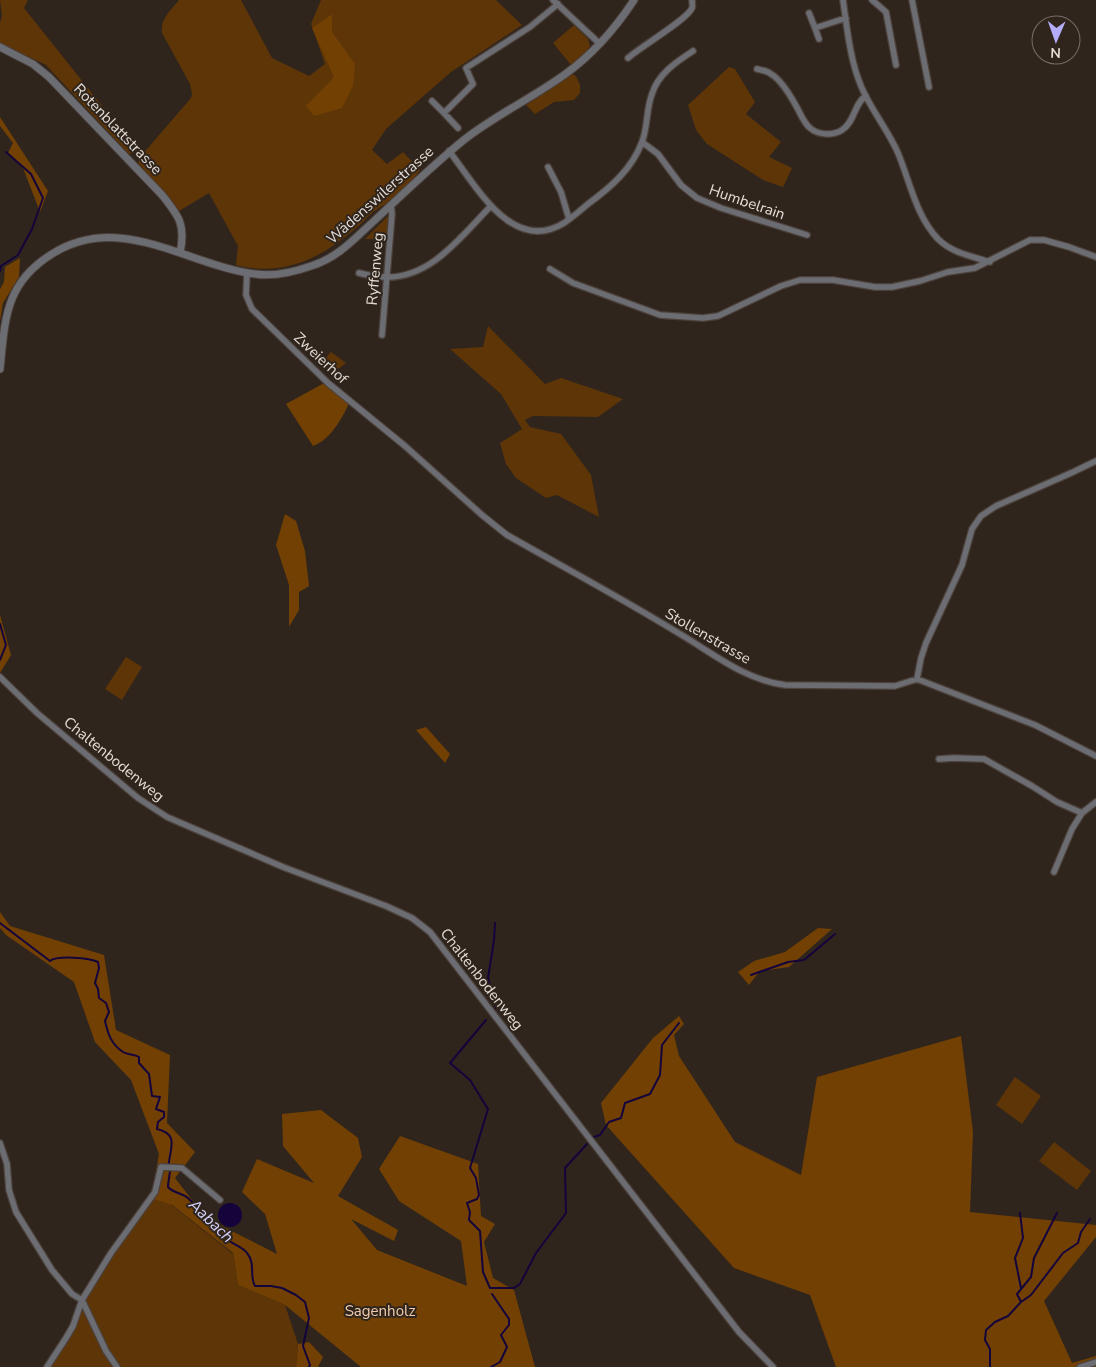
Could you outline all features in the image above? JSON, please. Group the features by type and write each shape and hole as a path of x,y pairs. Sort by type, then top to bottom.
{"street":[{"name":"Wädenswilerstrasse","path":"0,368 5,317 13,294 30,271 49,256 78,242 115,237 139,240 248,273 273,275 322,263 346,248 449,151 482,126 563,76 600,44 623,17 634,0"},
{"path":"628,58 684,17 692,9 692,0"},
{"path":"843,0 855,67 866,96 898,153 906,179 927,226 955,252 990,262"},
{"path":"872,0 886,12 896,65"},
{"path":"912,0 929,87"},
{"path":"444,113 473,84 466,68 530,27 555,2 600,44"},
{"path":"809,13 819,39"},
{"path":"815,28 846,18"},
{"name":"Rotenblattstrasse","path":"0,47 32,64 49,77 162,195 173,208 181,222 183,235 180,253"},
{"path":"449,151 491,206 505,220 525,230 544,230 563,223 612,187 630,166 642,142 652,94 659,80 675,63 693,51"},
{"path":"757,68 771,74 787,92 810,128 819,133 840,132 850,125 861,98 866,96"},
{"path":"432,101 458,128"},
{"name":"Humbelrain","path":"642,142 658,154 681,185 697,198 721,208 807,235"},
{"path":"548,166 561,192 569,219"},
{"name":"Ryffenweg","path":"382,335 392,214 391,205"},
{"path":"358,273 386,278 406,275 424,268 445,253 491,206"},
{"path":"550,269 573,283 660,315 703,318 718,316 781,286 800,280 833,280 875,287 892,287 948,272 975,268 1030,240 1044,240 1096,257"},
{"name":"Zweierhof","path":"248,273 246,295 252,309 328,383 405,446"},
{"name":"Stollenstrasse","path":"405,446 507,535 681,634 716,658 742,671 770,683 785,685 895,686 917,679"},
{"path":"1096,461 996,506 981,516 972,529 962,566 920,658 917,679 1035,725 1096,756"},
{"name":"Chaltenbodenweg","path":"0,677 37,712 138,798 167,817 283,867 386,906 412,918 430,932 739,1332 773,1367"},
{"path":"940,759 984,759 1057,802 1082,813"},
{"path":"1054,872 1072,829 1082,813 1096,802"},
{"path":"0,1143 7,1164 9,1190 16,1212 52,1270 72,1294 82,1300 106,1352 117,1367"},
{"path":"47,1367 73,1326 82,1300 111,1253 155,1192 161,1167 182,1168 220,1200"},
{"path":"1080,1367 1096,1362"}],"shaded area":[{"path":"0,0 28,0 24,8 138,151 129,154 46,65 0,43 2,16"},
{"path":"179,0 241,0 272,58 309,76 325,64 311,24 321,0 496,0 522,25 451,72 386,129 372,150 387,164 403,152 420,170 399,194 372,213 342,240 314,257 285,267 270,269 253,268 236,265 238,246 209,193 179,211 138,163 141,156 191,98 190,84 162,33 164,19"},
{"path":"574,25 588,39 590,46 571,65 553,43"},
{"path":"729,67 735,69 755,102 746,114 781,142 769,157 792,168 783,187 763,180 707,144 696,130 688,105"},
{"path":"572,74 576,76 580,85 580,93 574,100 554,102 535,114 526,105"},
{"path":"389,215 386,239 365,239"},
{"path":"488,326 545,384 561,378 623,399 598,417 533,416 525,420 530,427 561,434 591,475 599,517 557,495 546,498 516,478 506,464 500,443 522,429 501,394 450,349 483,347"},
{"path":"331,352 346,363 333,370 324,367 325,363 323,361"},
{"path":"126,657 142,667 122,700 105,689"},
{"path":"1015,1077 1041,1096 1022,1124 996,1105"},
{"path":"1054,1142 1091,1171 1077,1190 1039,1161"},
{"path":"155,1192 233,1254 238,1285 285,1305 298,1344 296,1367 47,1367 66,1338 82,1300"},
{"path":"230,1203 238,1207 242,1215 238,1223 230,1227 222,1223 218,1215 222,1207"}],"green space":[{"path":"332,14 332,32 355,64 353,86 342,108 314,116 306,106 334,77 312,28"},
{"path":"0,117 48,191 40,212 23,168 8,153 13,143 0,126"},
{"path":"20,258 19,277 3,303 0,321 0,289 4,282 5,267"},
{"path":"326,382 349,403 343,416 330,434 313,446 286,404"},
{"path":"285,514 296,521 305,551 309,586 299,592 299,610 289,627 289,585 276,545"},
{"path":"0,615 11,655 0,673"},
{"path":"426,727 450,754 445,763 416,730"},
{"name":"Sagenholz","path":"0,912 10,926 104,955 116,1030 170,1055 167,1123 195,1152 175,1178 206,1218 277,1254 265,1214 242,1192 257,1159 314,1183 283,1146 282,1114 321,1110 358,1138 362,1157 338,1196 398,1230 394,1241 351,1219 377,1250 467,1286 461,1241 399,1201 379,1169 400,1136 478,1164 481,1216 495,1224 484,1242 493,1278 514,1290 535,1367 361,1367 285,1305 238,1285 233,1253 172,1205 151,1198 159,1154 131,1080 95,1042 74,982 6,935 0,928"},
{"path":"818,928 832,929 789,967 760,971 749,985 738,972 754,961 785,952"},
{"path":"679,1016 684,1024 674,1035 679,1056 735,1142 801,1175 817,1077 961,1036 973,1132 970,1212 1096,1225 1096,1237 1044,1301 1072,1363 1096,1356 1096,1367 836,1367 810,1295 734,1268 606,1125 601,1103 653,1038"},
{"path":"309,1342 323,1357 318,1367 296,1367 298,1344"}],"waterway":[{"path":"0,271 1,266 18,255 32,229 43,198 31,174 6,152"},
{"name":"Aabach","path":"0,624 6,645 0,660"},
{"name":"Aabach","path":"0,923 50,961 59,958 74,958 98,962 99,968 95,983 99,998 106,1003 109,1012 105,1021 107,1030 116,1046 123,1052 139,1057 139,1063 149,1074 152,1096 160,1097 156,1109 164,1112 164,1117 158,1122 157,1129 168,1134 172,1141 168,1187 172,1191 188,1198 230,1242 245,1251 250,1257 252,1278 255,1286 282,1288 305,1302 309,1318 303,1346 310,1365 309,1367"},
{"path":"495,923 488,978 496,1008"},
{"path":"751,975 788,962 804,960 835,934"},
{"path":"486,1020 450,1063 470,1080 488,1109 470,1168 476,1178 479,1195 477,1199 467,1203 470,1212 469,1220 480,1231 483,1272 490,1288 514,1288 520,1284 536,1253 566,1213 565,1168 587,1144"},
{"path":"594,1137 600,1135 609,1122 621,1118 625,1103 650,1094 660,1075 662,1045 679,1023"},
{"path":"1020,1213 1023,1238 1015,1258 1021,1288"},
{"path":"990,1367 990,1349 985,1340 986,1330 995,1322 1008,1316 1021,1302 1017,1294 1031,1277 1034,1258 1057,1213"},
{"path":"1021,1302 1031,1295 1063,1253 1078,1243 1081,1232 1090,1219"},
{"path":"491,1367 500,1362 507,1347 501,1335 509,1325 509,1319 492,1294"}]}
